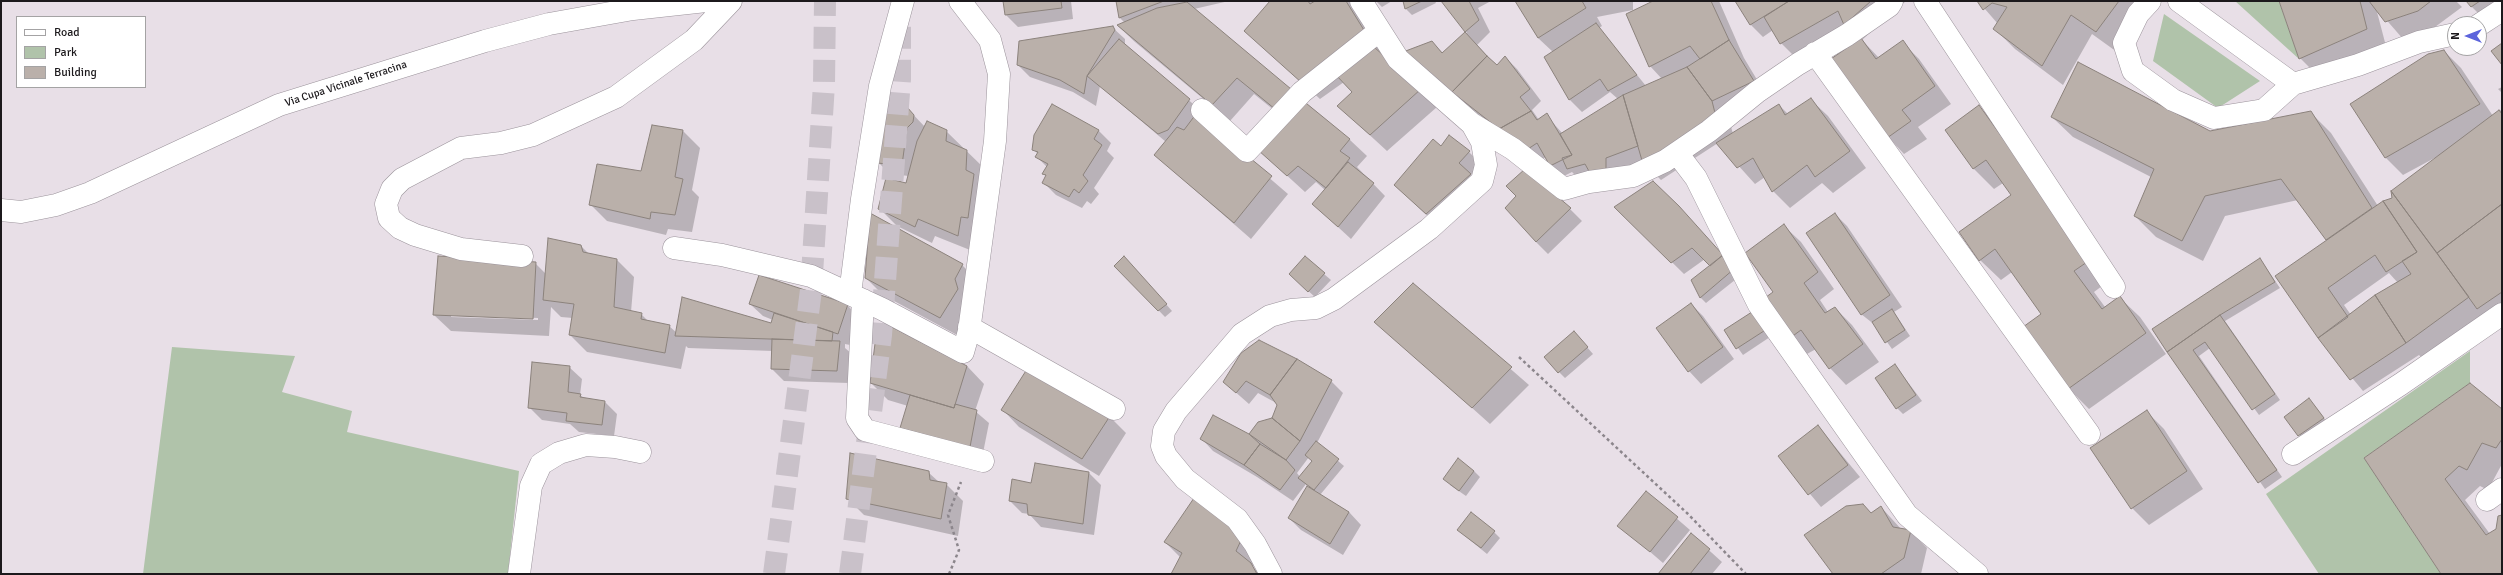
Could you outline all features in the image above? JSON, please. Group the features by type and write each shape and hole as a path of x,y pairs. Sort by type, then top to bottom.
{"street":[{"name":"Via Cupa Vicinale Terracina","path":"1,210 28,210 56,205 90,193 279,105 382,72 549,24 631,5 706,1"},
{"path":"522,256 462,249 415,235 400,228 389,218 386,204 392,189 402,179 461,148 533,136 616,97 694,40 731,1"},
{"path":"903,1 880,86 862,199 856,297 857,418 865,430 983,461"},
{"path":"674,248 722,256 811,276 856,297 963,352 969,327 995,141 999,74 990,40 960,1"},
{"path":"1361,1 1398,59 1472,124 1513,149 1564,189 1589,182 1633,176 1677,153 1709,131 1756,92 1847,35 1889,6 1892,1"},
{"path":"1926,1 2114,287"},
{"path":"2150,1 2138,14 2124,43 2133,71 2173,100 2214,118 2264,110 2293,84 2358,65 2419,42 2447,36"},
{"path":"2179,1 2293,84"},
{"path":"2487,20 2502,10"},
{"path":"1202,110 1247,150 1302,92 1379,30"},
{"path":"1816,54 2089,434"},
{"path":"1270,574 1255,544 1237,519 1184,478 1166,456 1162,446 1164,431 1184,400 1242,334 1270,316 1291,310 1316,308 1334,299 1429,229 1482,181 1486,165 1482,142 1472,124"},
{"path":"1677,153 1696,178 1758,305 1902,508 1907,515 1977,574"},
{"path":"2293,454 2401,384 2502,314"},
{"path":"969,327 1114,409"},
{"path":"519,574 531,486 541,464 558,453 586,445 615,447 640,452"}],"path":[{"path":"1519,357 1688,514 1746,574"},
{"path":"949,574 959,550 948,515 963,477 983,461"}],"green space":[{"path":"2235,1 2279,1 2299,59"},
{"path":"2164,14 2260,81 2218,108 2153,61"},
{"path":"172,347 295,356 282,392 352,411 347,432 519,471 508,574 143,574"},
{"path":"2470,351 2470,383 2364,458 2441,574 2319,574 2266,494"}],"building":[{"path":"1003,1 1061,1 1062,8 1005,15"},
{"path":"1116,1 1164,1 1119,18"},
{"path":"1270,1 1308,1 1310,4 1315,1 1346,1 1367,35 1302,83 1244,31"},
{"path":"1403,1 1422,1 1405,9"},
{"path":"1441,1 1469,1 1479,20 1465,32"},
{"path":"1515,1 1582,1 1586,8 1538,38"},
{"path":"1653,1 1711,1 1729,40 1700,59 1690,46 1649,67 1626,14"},
{"path":"1735,1 1789,1 1750,25"},
{"path":"1789,1 1871,1 1844,25 1838,11 1780,44 1764,17"},
{"path":"1977,1 2119,1 2096,32 2071,15 2042,66 1993,29 2007,7 1992,3 1983,10"},
{"path":"2279,1 2360,1 2367,29 2299,59"},
{"path":"2369,1 2431,1 2418,11 2385,22"},
{"path":"2466,1 2480,1 2471,7"},
{"path":"1187,2 1291,89 1275,109 1237,78 1212,105 1117,25 1157,8"},
{"path":"1596,23 1637,75 1608,91 1600,79 1569,100 1544,57"},
{"path":"1113,26 1115,30 1087,76 1084,94 1060,80 1017,65 1019,41"},
{"path":"1465,32 1487,56 1452,92 1403,52 1432,41 1442,53"},
{"path":"1861,38 1876,59 1903,40 1935,86 1902,110 1911,121 1887,138 1831,59"},
{"path":"1119,39 1190,99 1168,130 1158,134 1087,76"},
{"path":"1729,40 1754,81 1712,101 1687,67"},
{"path":"2502,43 2502,65 2491,51"},
{"path":"1374,47 1421,89 1370,135 1337,106 1352,92 1336,75"},
{"path":"2444,50 2480,104 2385,158 2350,104 2428,54"},
{"path":"1487,56 1497,65 1505,56 1530,89 1520,97 1531,111 1499,129 1452,92"},
{"path":"2078,62 2210,131 2311,111 2372,208 2326,240 2281,179 2205,196 2182,241 2134,216 2154,169 2051,117"},
{"path":"1687,67 1712,101 1716,117 1643,164 1623,95"},
{"path":"1623,95 1638,146 1606,158 1606,170 1590,173 1585,164 1567,169 1562,158 1572,155 1560,134"},
{"path":"1811,98 1850,151 1815,177 1807,165 1772,192 1753,158 1737,168 1716,143 1779,104 1785,115"},
{"path":"1301,99 1350,139 1340,151 1350,158 1326,188 1298,166 1287,176 1258,150"},
{"path":"890,103 907,107 914,115 913,122 907,128 902,165 876,163 883,105"},
{"path":"1052,104 1099,130 1094,139 1102,145 1083,175 1088,181 1079,193 1074,189 1069,197 1042,183 1046,175 1042,174 1048,164 1035,157 1038,152 1032,150 1034,135"},
{"path":"1979,105 2090,260 2074,271 2102,309 2120,296 2146,333 2068,389 2023,327 2041,314 1995,249 1979,261 1959,232 2011,195 1986,160 1973,169 1945,130"},
{"path":"2499,110 2502,114 2502,204 2437,253 2391,191"},
{"path":"1531,111 1537,120 1547,113 1572,155 1550,166 1537,143 1525,151 1499,129"},
{"path":"1196,114 1272,176 1234,223 1154,155 1177,127 1184,130"},
{"path":"927,121 947,130 946,141 967,150 966,170 974,174 968,218 961,217 958,236 918,219 915,227 878,209 886,178 906,183 917,141"},
{"path":"652,125 683,130 675,177 683,179 675,215 651,212 650,219 589,205 597,164 641,171"},
{"path":"1449,135 1470,151 1459,163 1471,174 1426,214 1394,185 1433,139 1441,146"},
{"path":"1348,162 1374,183 1338,227 1312,204"},
{"path":"1525,169 1571,208 1536,242 1505,208 1516,196 1506,186"},
{"path":"1653,181 1679,206 1723,255 1710,266 1692,248 1671,263 1614,207"},
{"path":"2391,191 2469,297 2406,343 2375,295 2411,274 2402,261 2417,252 2383,201 2392,198"},
{"path":"2383,201 2417,252 2386,272 2375,255 2328,288 2348,317 2318,338 2275,276"},
{"path":"2502,204 2502,292 2477,309 2437,253"},
{"path":"870,213 963,264 955,279 958,289 940,318 865,278"},
{"path":"1835,213 1890,295 1861,315 1806,233"},
{"path":"1784,224 1818,272 1804,283 1825,313 1835,307 1863,344 1829,369 1801,330 1790,338 1762,300 1773,292 1745,253"},
{"path":"548,238 581,245 583,252 617,259 614,307 642,313 641,319 670,325 665,353 569,335 574,304 543,300"},
{"path":"1723,255 1734,269 1700,298 1691,280"},
{"path":"438,256 536,262 533,319 433,315"},
{"path":"1124,256 1167,304 1158,311 1114,266"},
{"path":"1305,256 1325,273 1308,292 1289,274"},
{"path":"2260,258 2275,282 2220,315 2167,352 2152,329"},
{"path":"759,275 848,304 838,334 749,304"},
{"path":"1413,283 1512,367 1472,408 1374,322"},
{"path":"2375,295 2406,343 2350,380 2318,338"},
{"path":"682,297 771,323 774,313 833,332 832,341 675,336"},
{"path":"1691,303 1723,347 1688,372 1656,328"},
{"path":"1892,309 1905,330 1885,343 1872,322"},
{"path":"1755,310 1767,329 1736,349 1724,330"},
{"path":"2220,315 2275,394 2252,410 2205,342 2193,350 2277,470 2258,483 2167,352"},
{"path":"886,324 967,366 954,408 870,383 877,328"},
{"path":"1574,331 1588,347 1558,373 1544,357"},
{"path":"772,339 840,341 837,371 771,369"},
{"path":"1259,340 1297,359 1270,395 1246,381 1236,393 1223,382 1241,353"},
{"path":"1297,359 1332,380 1300,441 1272,418 1277,405 1270,395"},
{"path":"532,362 570,366 568,392 581,394 580,397 605,401 602,425 566,421 567,413 528,408"},
{"path":"1895,364 1916,395 1896,409 1875,378"},
{"path":"1029,366 1110,416 1082,459 1001,410"},
{"path":"2470,383 2502,409 2502,439 2496,448 2482,443 2467,470 2459,466 2445,479 2486,535 2496,529 2498,516 2502,515 2502,574 2441,574 2364,458"},
{"path":"910,395 954,408 955,404 977,410 970,447 900,428"},
{"path":"2309,398 2324,418 2298,436 2284,417"},
{"path":"2147,410 2187,471 2131,509 2090,448"},
{"path":"1213,415 1249,434 1260,444 1244,465 1200,439"},
{"path":"1272,418 1300,441 1286,460 1249,434 1258,422"},
{"path":"1818,425 1848,465 1808,495 1778,456"},
{"path":"1316,441 1339,459 1314,490 1298,478 1312,461 1305,455"},
{"path":"1260,444 1286,460 1295,470 1280,490 1244,465"},
{"path":"850,453 929,471 930,480 947,483 941,519 846,499"},
{"path":"1458,458 1474,471 1459,491 1443,479"},
{"path":"1035,463 1089,472 1083,524 1028,515 1027,504 1009,501 1012,479 1031,483"},
{"path":"1307,486 1349,512 1330,544 1288,518"},
{"path":"1646,491 1678,517 1650,552 1617,526"},
{"path":"1194,498 1243,536 1236,551 1251,563 1257,574 1171,574 1182,553 1164,542"},
{"path":"1863,504 1871,513 1881,506 1893,527 1911,530 1904,558 1881,574 1833,574 1804,535 1846,506"},
{"path":"1471,512 1495,531 1481,548 1457,530"},
{"path":"1691,533 1710,549 1690,574 1658,574"}],"tunnel":[{"path":"774,574 811,290 824,84 825,1"},
{"path":"850,574 881,335 900,79 900,24"}]}
